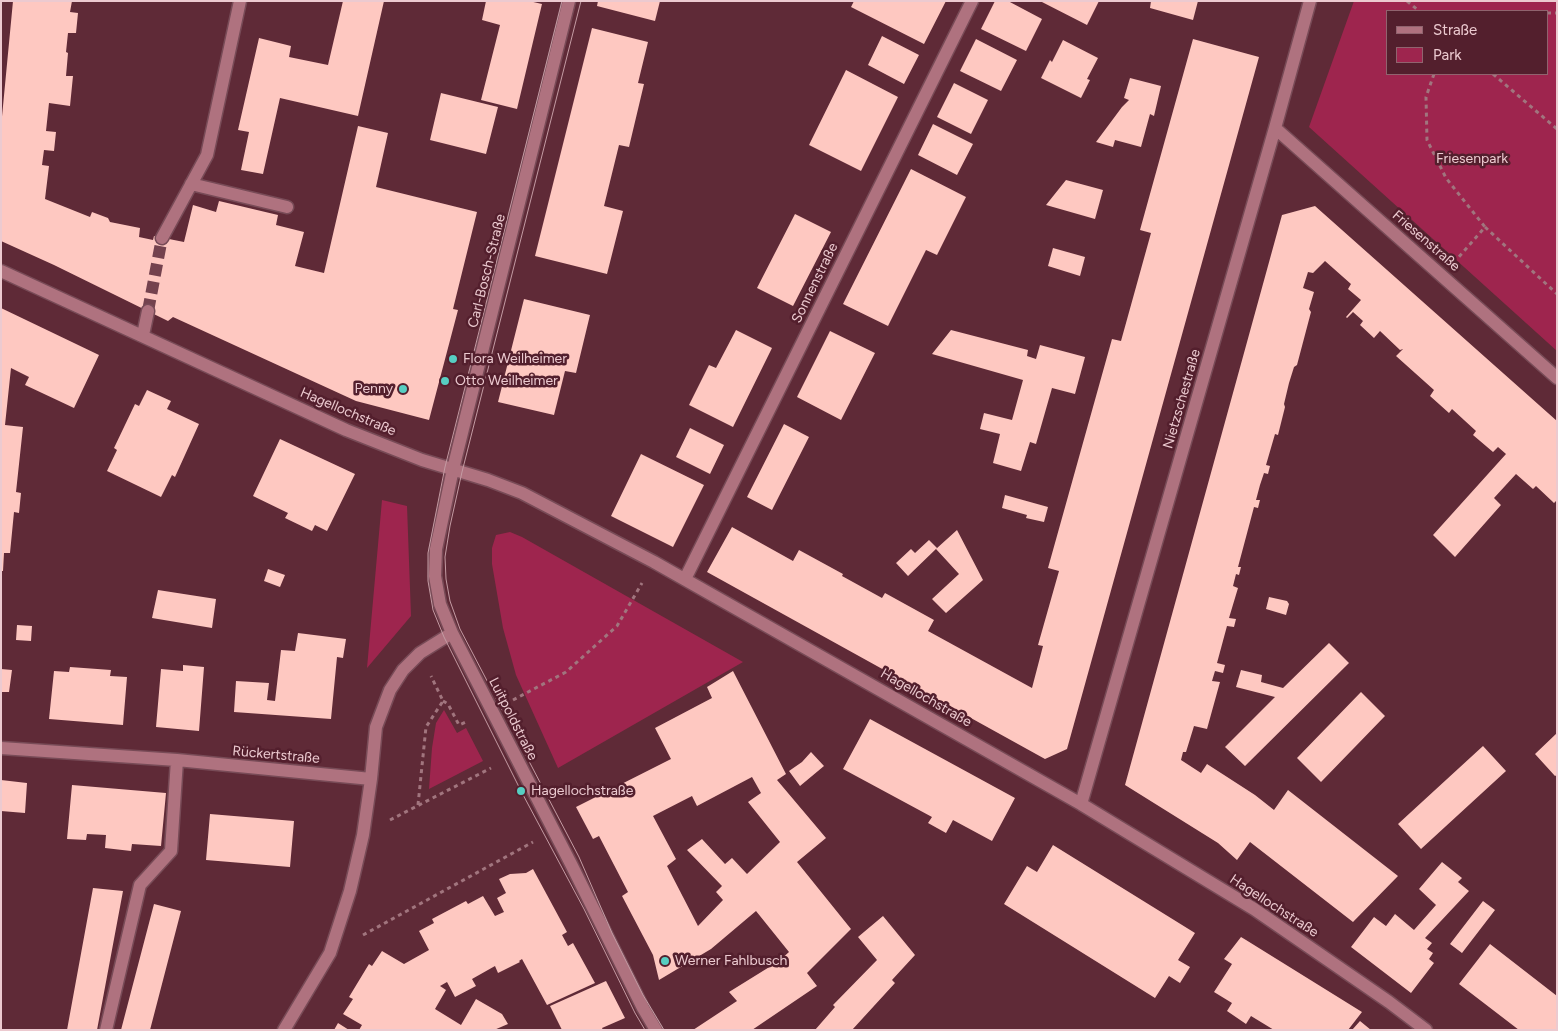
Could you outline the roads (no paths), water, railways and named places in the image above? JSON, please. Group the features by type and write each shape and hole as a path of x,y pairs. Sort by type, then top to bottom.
{"street":[{"path":"162,238 207,155 240,1"},
{"name":"Carl-Bosch-Straße","path":"436,549 453,469 569,1"},
{"name":"Sonnenstraße","path":"685,579 972,1"},
{"name":"Nietzschestraße","path":"1082,804 1310,1"},
{"name":"Friesenstraße","path":"1275,128 1557,378"},
{"path":"190,184 287,208"},
{"name":"Hagellochstraße","path":"1,271 346,430 422,460 488,480 522,493 654,562 1082,804 1254,909 1389,1002 1426,1030"},
{"path":"143,335 148,311"},
{"name":"Luitpoldstraße","path":"436,549 436,576 440,604 452,633 643,1008 656,1030"},
{"path":"284,1030 330,953 350,891 363,835 376,726 390,690 403,670 420,653 452,633"},
{"name":"Rückertstraße","path":"1,748 178,760 371,779"},
{"path":"106,1030 140,885 171,851 178,760"}],"tunnel":[{"path":"148,311 162,238"}],"tram line":[{"path":"562,1 445,467 428,553 428,581 433,610 444,637 521,791 584,909 645,1030"},
{"path":"581,1 462,472 445,557 446,579 450,601 460,629 579,857 612,933 643,995 664,1030"}],"place":[{"name":"Flora Weilheimer","path":"453,359"},
{"name":"Otto Weilheimer","path":"445,381"},
{"name":"Penny","path":"403,389"},
{"name":"Hagellochstraße","path":"521,791"},
{"name":"Werner Fahlbusch","path":"665,961"}],"park label":[{"name":"Friesenpark","path":"1472,159"}]}
